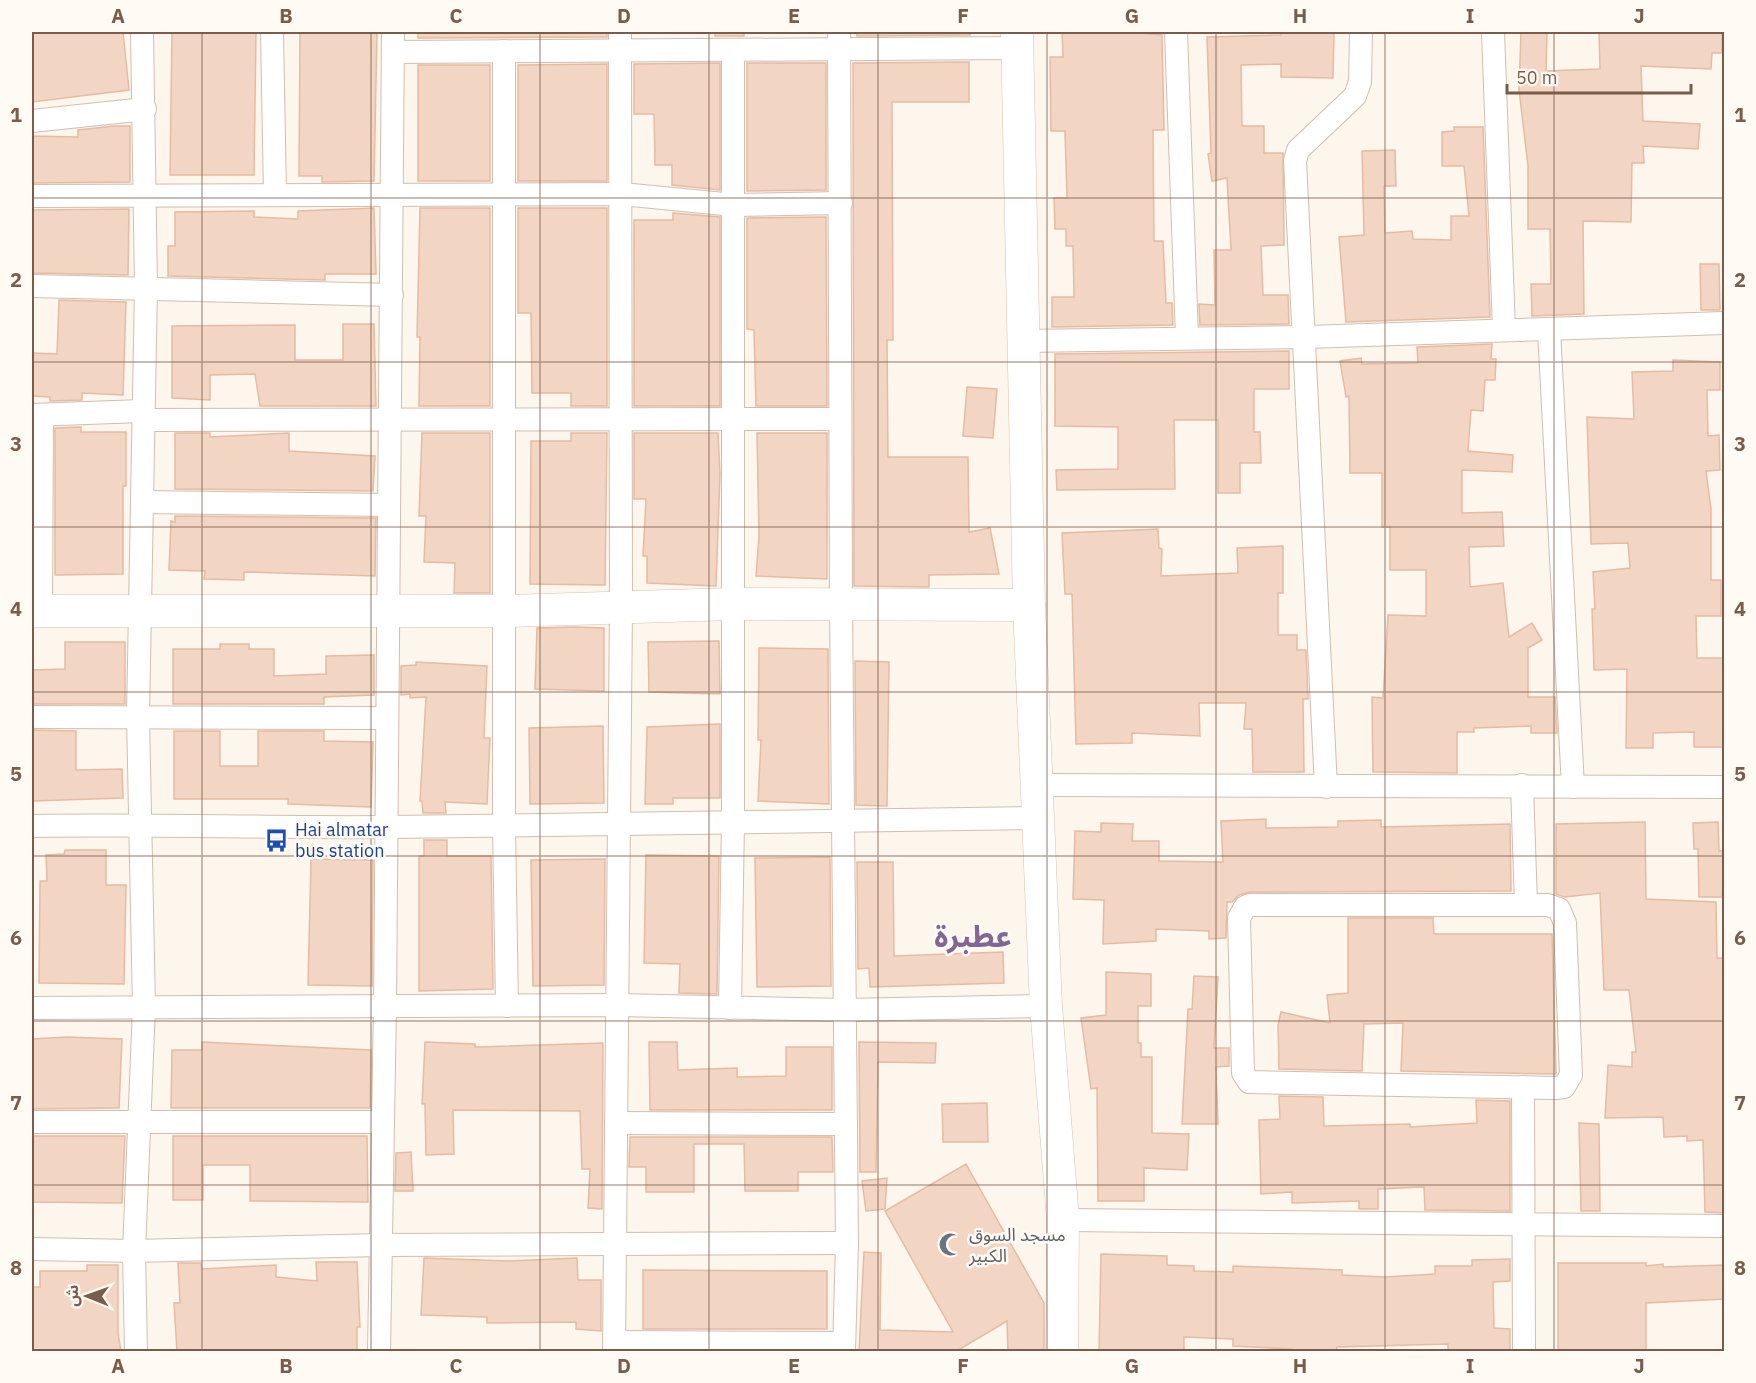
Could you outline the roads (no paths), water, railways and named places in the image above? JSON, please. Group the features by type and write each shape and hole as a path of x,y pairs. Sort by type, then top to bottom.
{"main road":[{"path":"1016,40 1029,605 1040,818 1046,1006 1063,1220 1062,1352"},
{"path":"36,611 506,610 732,604 1029,605"}],"street":[{"path":"136,1352 135,1251 144,1007 138,716 146,288 142,32"},
{"path":"272,32 274,195"},
{"path":"1176,32 1187,337"},
{"path":"1326,787 1306,337 1295,161 1298,150 1355,96 1360,82 1361,32"},
{"path":"1492,32 1504,330"},
{"path":"620,41 622,194 620,824 614,1347 844,1347 847,1243 840,605 839,39"},
{"path":"379,1352 385,1007 393,42 504,51 620,41 733,51 839,39 1016,40"},
{"path":"504,51 506,418 504,826 507,1006"},
{"path":"730,1008 733,820 732,417 735,205 733,51"},
{"path":"32,121 145,109"},
{"path":"32,196 622,194 735,205 841,203"},
{"path":"32,286 392,295"},
{"path":"1022,340 1306,337 1725,323"},
{"path":"1550,330 1573,787"},
{"path":"36,611 37,415 391,420 621,417 840,419"},
{"path":"142,502 389,504"},
{"path":"32,717 386,718"},
{"path":"1038,785 1725,787"},
{"path":"1522,785 1526,905"},
{"path":"32,826 139,824 386,827 733,820 1040,818"},
{"path":"1250,905 1548,905 1559,909 1563,915 1571,1075 1564,1087 1523,1087 1249,1082 1243,1073 1239,918 1245,907 1250,905"},
{"path":"32,1008 618,1005 845,1010 1046,1006"},
{"path":"1523,1087 1524,1352"},
{"path":"32,1122 383,1122"},
{"path":"616,1123 846,1124"},
{"path":"1063,1220 1524,1222 1725,1226"},
{"path":"32,1249 135,1251 380,1245 847,1243"}],"place":[{"name":"Hai almatar bus station","path":"277,840"},
{"name":"مسجد السوق الكبير","path":"951,1245"}],"district":[{"name":"عطبرة","path":"973,937"}]}
